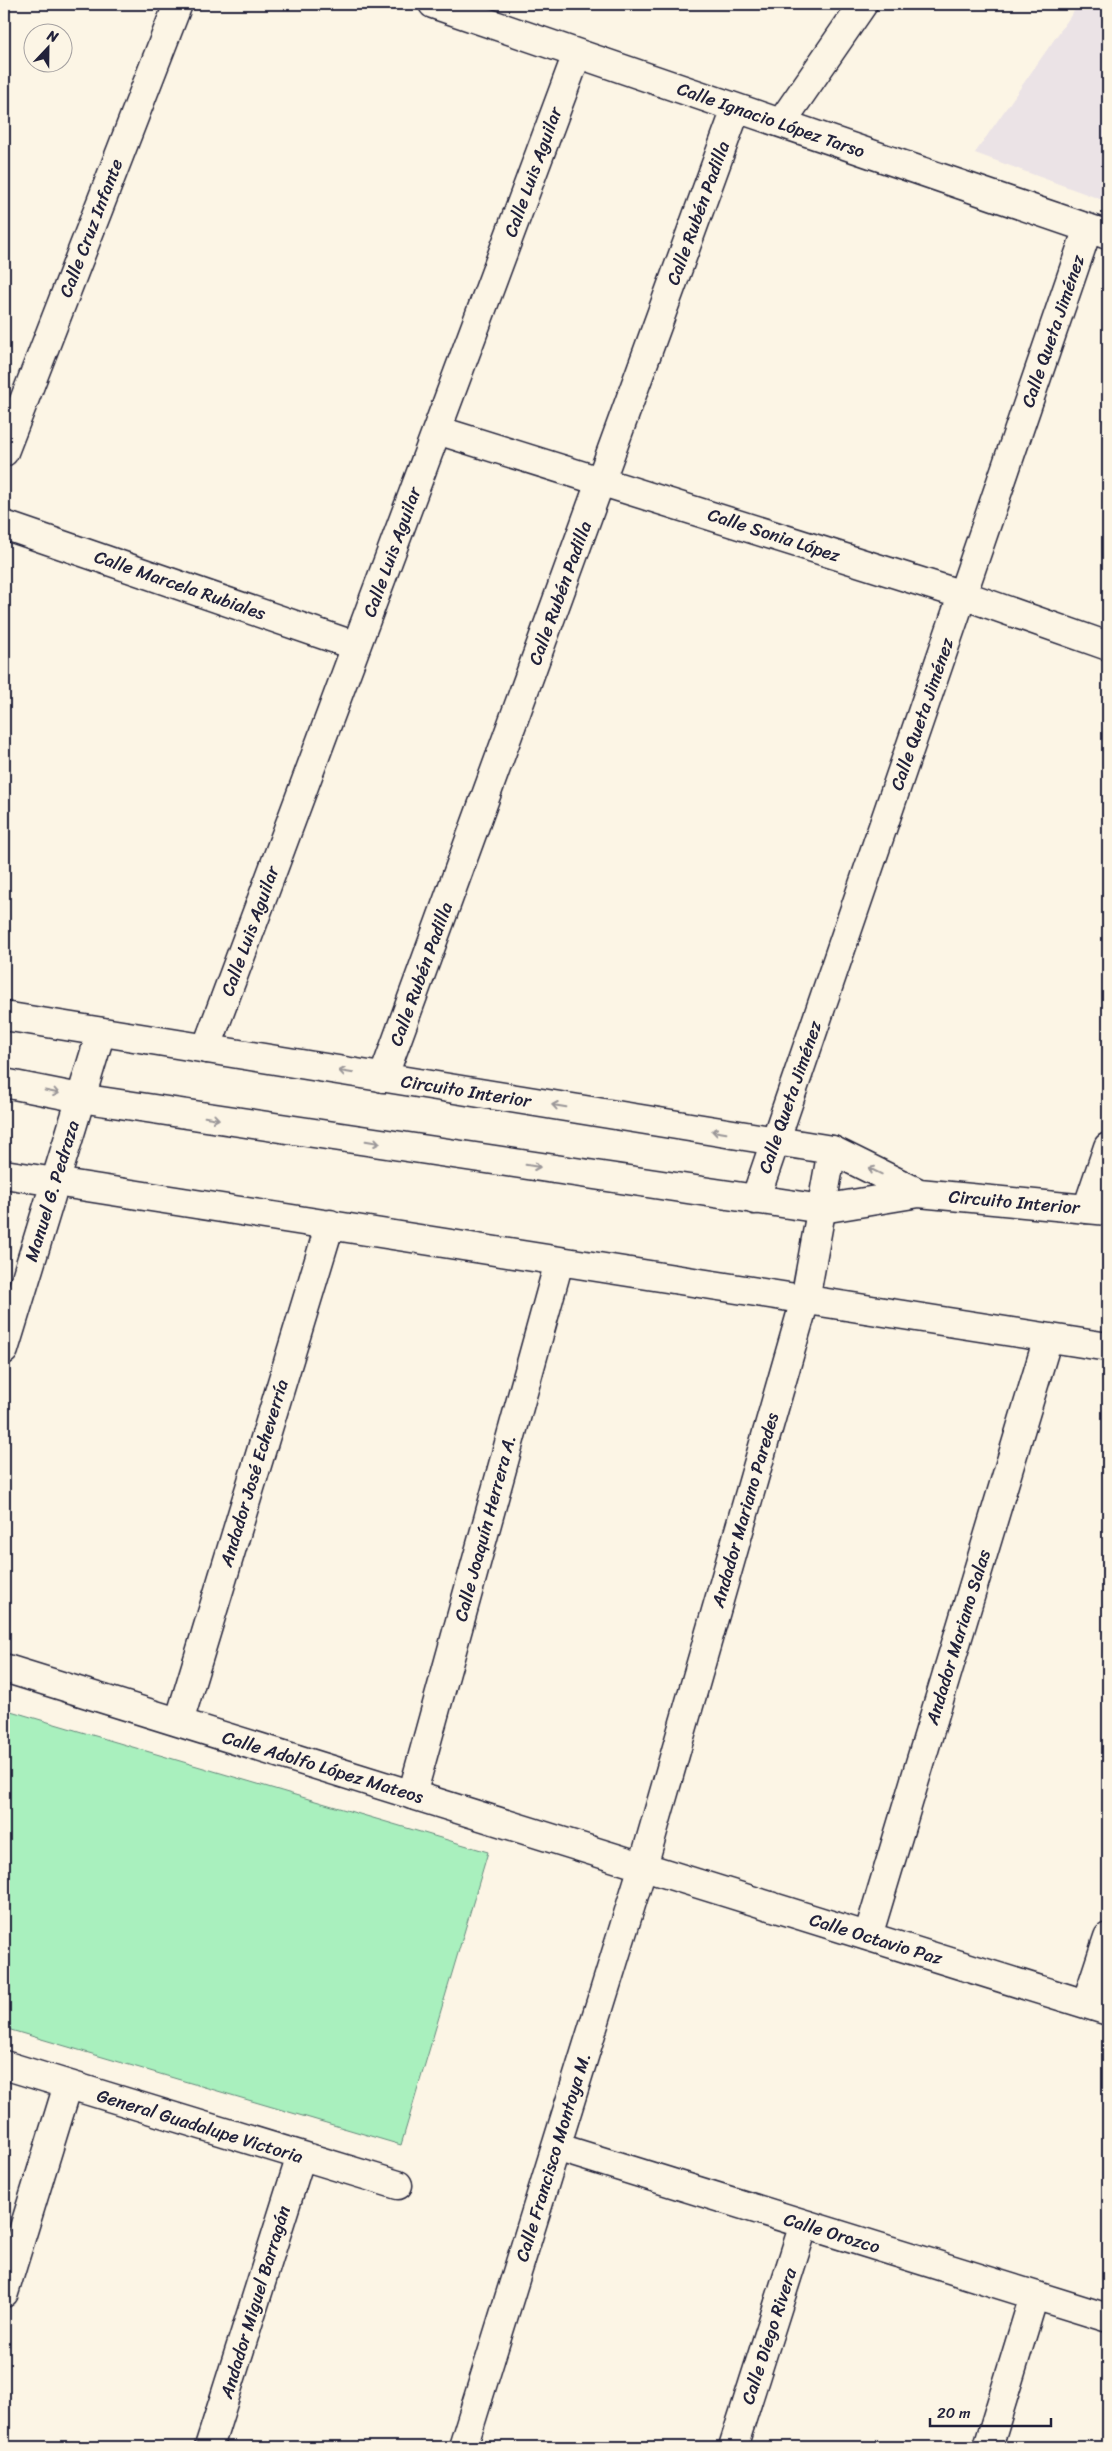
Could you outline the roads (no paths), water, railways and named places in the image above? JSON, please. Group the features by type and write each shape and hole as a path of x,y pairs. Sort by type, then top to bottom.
{"street":[{"name":"Calle Cruz Infante","path":"4,452 178,4"},
{"name":"Calle Ignacio López Tarso","path":"433,4 1098,232"},
{"path":"781,123 863,4"},
{"name":"Calle Luis Aguilar","path":"206,1050 577,54"},
{"name":"Calle Rubén Padilla","path":"383,1078 736,109"},
{"name":"Calle Queta Jiménez","path":"755,1200 963,594 1098,232"},
{"name":"Calle Sonia López","path":"437,430 963,594 1108,646"},
{"name":"Calle Marcela Rubiales","path":"4,525 356,646"},
{"name":"Circuito Interior","path":"4,1016 832,1150 919,1193"},
{"name":"Manuel G. Pedraza","path":"4,1350 101,1032"},
{"name":"Circuito Interior","path":"4,1083 80,1098 822,1209 919,1193 1098,1210"},
{"path":"1098,1210 1108,1147"},
{"name":"Andador Mariano Paredes","path":"643,1866 805,1300 832,1150"},
{"path":"4,1174 330,1224 558,1262 1108,1346"},
{"name":"Andador José Echeverría","path":"179,1722 330,1224"},
{"name":"Calle Joaquín Herrera A.","path":"412,1795 558,1262"},
{"name":"Andador Mariano Salas","path":"868,1936 1048,1338"},
{"name":"Calle Adolfo López Mateos","path":"4,1668 643,1866"},
{"name":"Calle Octavio Paz","path":"643,1866 1097,2008"},
{"name":"Calle Francisco Montoya M.","path":"463,2447 643,1866"},
{"path":"1097,2008 1108,1937"},
{"name":"General Guadalupe Victoria","path":"4,2065 398,2185"},
{"path":"4,2293 68,2086"},
{"name":"Calle Orozco","path":"556,2147 1108,2318"},
{"name":"Andador Miguel Barragán","path":"209,2447 300,2156"},
{"name":"Calle Diego Rivera","path":"733,2447 804,2224"},
{"path":"988,2447 1034,2296"}]}
